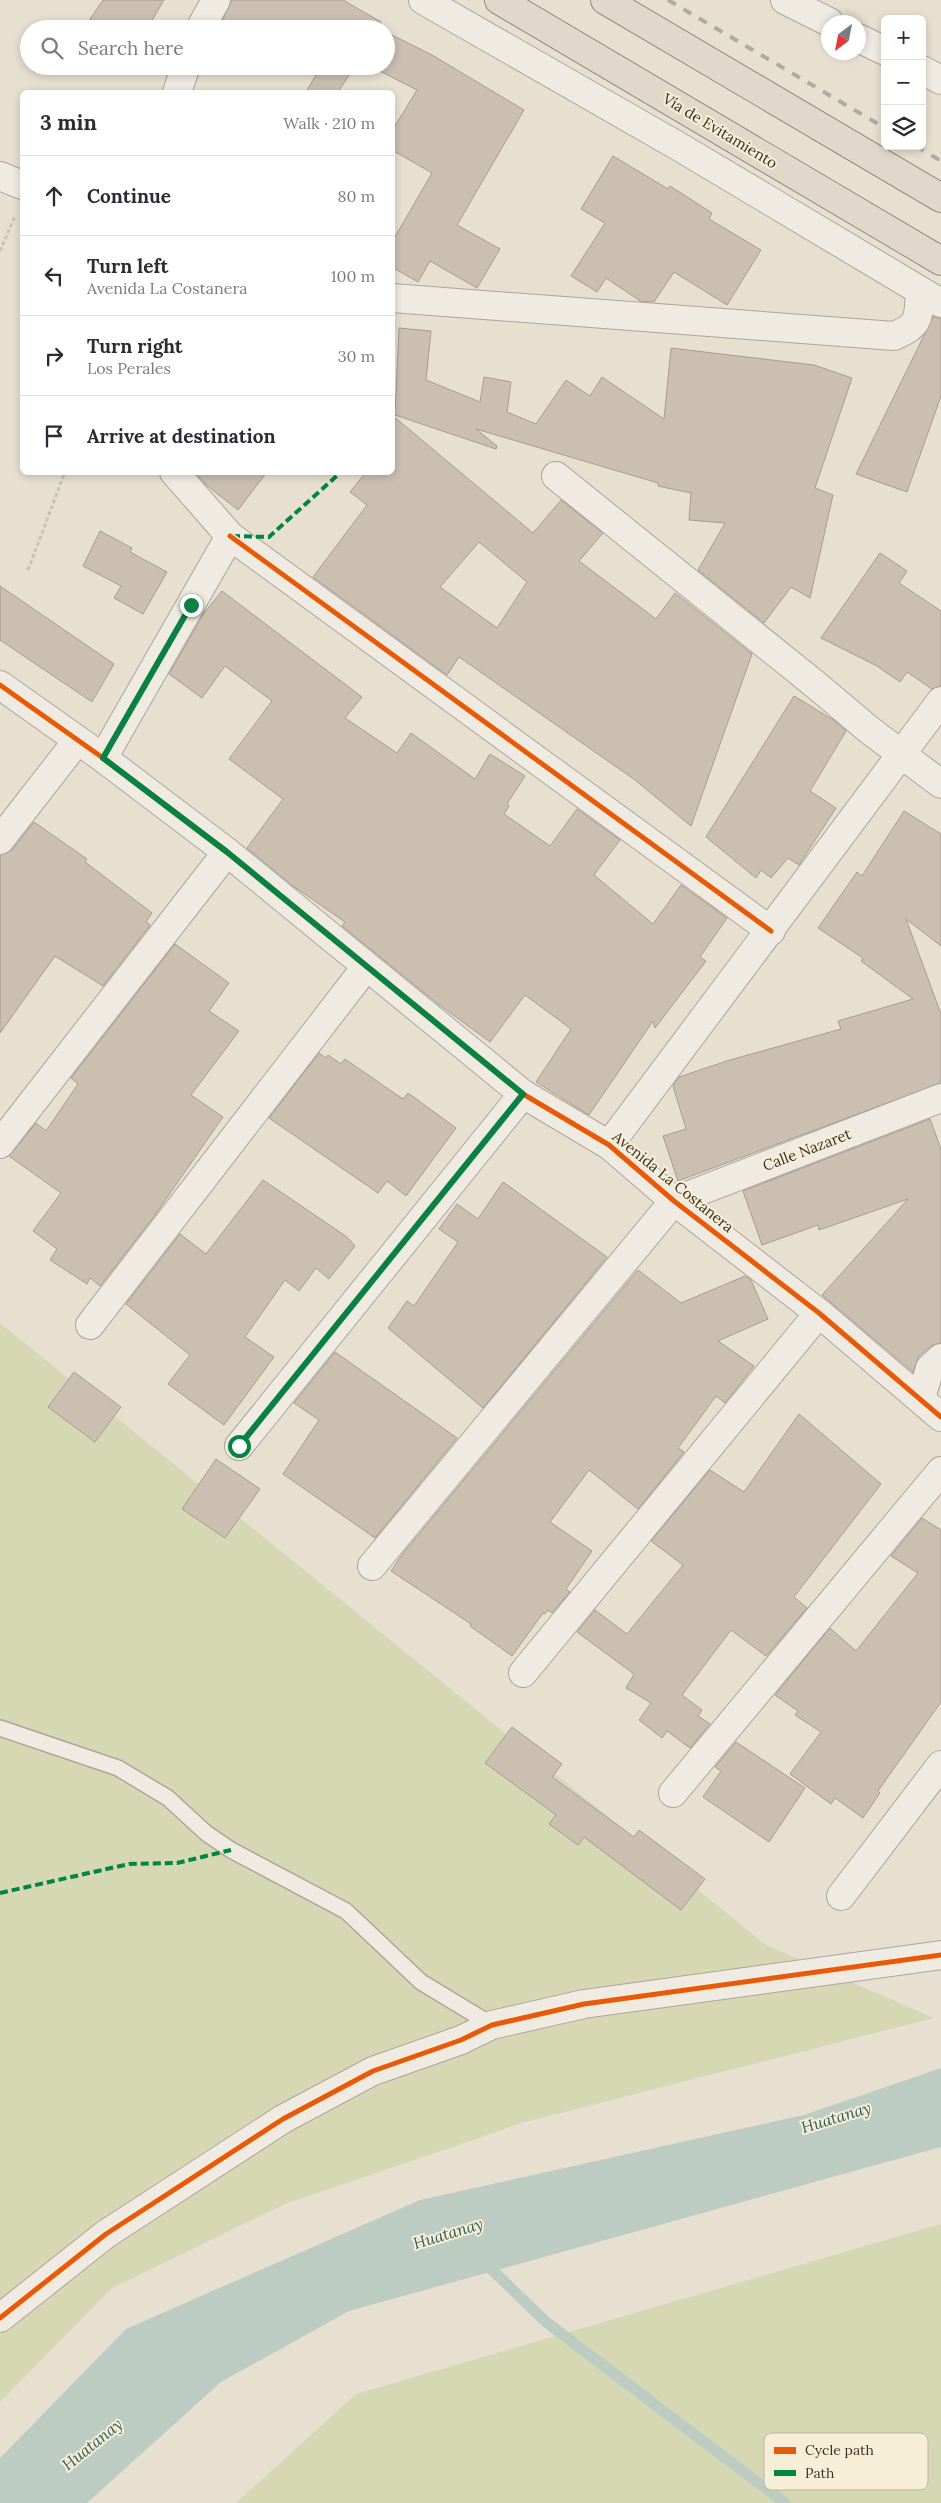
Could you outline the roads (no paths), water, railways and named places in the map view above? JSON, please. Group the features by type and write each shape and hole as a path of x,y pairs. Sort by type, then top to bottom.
{"highway":[{"name":"Vía de Evitamiento","path":"499,0 941,261"},
{"path":"605,0 941,198"}],"street":[{"path":"205,20 216,0"},
{"path":"395,298 894,336 911,329 930,297 678,146 423,0"},
{"path":"785,0 821,18"},
{"path":"866,42 881,49"},
{"path":"926,72 941,80"},
{"path":"178,90 183,75"},
{"path":"0,176 20,196"},
{"path":"177,475 230,536 771,931"},
{"path":"556,476 900,754 941,784"},
{"path":"103,758 230,536"},
{"name":"Avenida La Costanera","path":"0,685 103,758 227,852 523,1094 609,1145 674,1201 819,1313 941,1417"},
{"path":"609,1145 771,931 941,701"},
{"path":"0,840 77,741"},
{"path":"0,1144 227,852"},
{"path":"90,1325 366,966"},
{"path":"239,1446 523,1094"},
{"name":"Calle Nazaret","path":"674,1201 941,1098"},
{"path":"372,1566 674,1201"},
{"path":"523,1673 819,1313"},
{"path":"921,1398 930,1368 941,1358"},
{"path":"673,1793 941,1471"},
{"path":"841,1896 941,1765"},
{"path":"0,2318 106,2234 283,2119 373,2071 461,2040 492,2025 584,2004 941,1955"}],"lane":[{"path":"0,1728 118,1768 168,1798 206,1833 231,1850 346,1911 421,1982 492,2025"}],"water":[{"name":"Huatanay","path":"941,2068 941,2147 349,2311 221,2382 87,2503 0,2503 0,2458 126,2329 420,2200 804,2115"}],"waterway":[{"path":"484,2262 546,2322 764,2487"},
{"path":"768,2490 785,2503"}],"railway":[{"path":"668,0 881,126"},
{"path":"923,150 941,161"}]}
